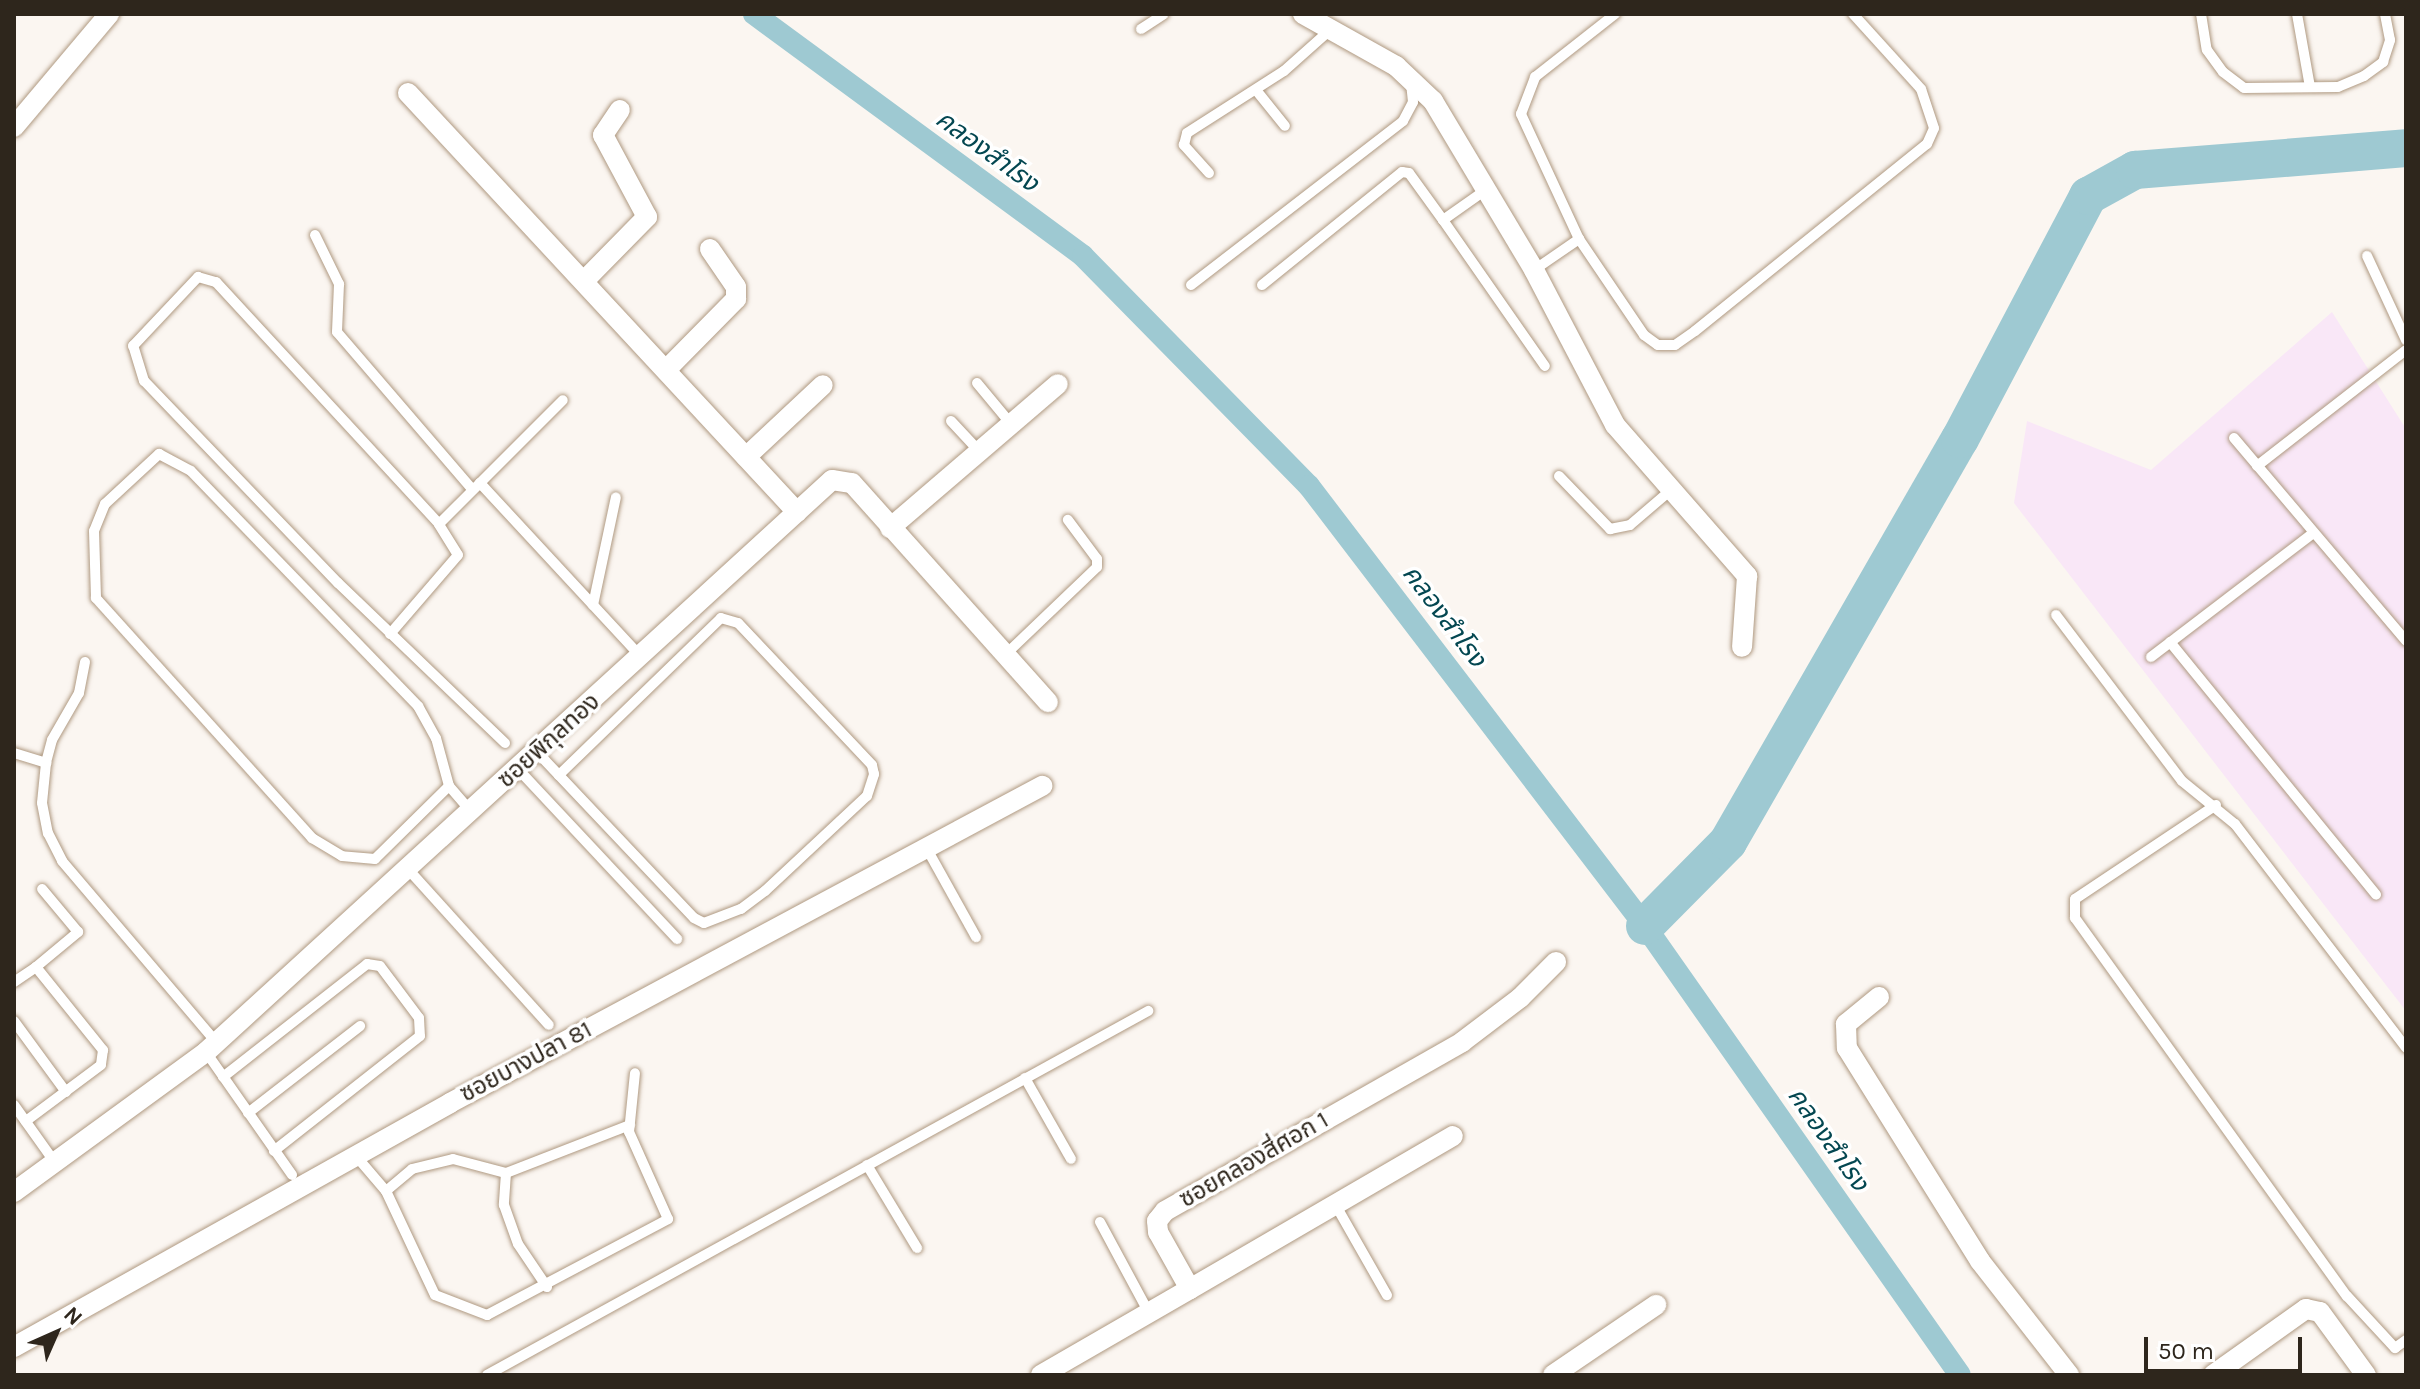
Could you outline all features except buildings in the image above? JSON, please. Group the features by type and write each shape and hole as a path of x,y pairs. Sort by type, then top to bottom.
{"street":[{"path":"14,127 109,14"},
{"path":"1303,14 1411,80 1433,101 1534,270 1604,408 1747,576 1742,647"},
{"path":"408,93 797,512"},
{"path":"584,281 647,217 603,135 620,110"},
{"path":"666,370 736,299 736,287 710,249"},
{"path":"890,528 1058,384"},
{"path":"746,457 823,385"},
{"name":"ซอยพิกุลทอง","path":"14,1192 211,1047 525,759 641,658 832,480 842,478 1048,702"},
{"name":"ซอยบางปลา 81","path":"14,1347 356,1156 1042,786"},
{"name":"ซอยคลองสี่ศอก 1","path":"1190,1289 1158,1232 1157,1221 1165,1211 1462,1042 1520,998 1556,962"},
{"path":"1879,997 1846,1024 1847,1048 1980,1261 2069,1375"},
{"path":"1041,1375 1453,1136"},
{"path":"1553,1375 1656,1305"},
{"path":"2213,1375 2306,1309 2320,1312 2366,1375"}],"lane":[{"path":"1141,29 1164,14"},
{"path":"1615,14 1535,77 1521,114 1579,239 1644,335 1658,345 1675,345 1927,144 1934,128 1921,89 1853,14"},
{"path":"2201,14 2207,50 2223,72 2244,88 2338,87 2383,62 2390,40 2385,14"},
{"path":"2297,14 2310,87"},
{"path":"1209,173 1182,139 1256,90 1330,30"},
{"path":"1191,285 1403,121 1413,102 1411,80"},
{"path":"1256,90 1285,126"},
{"path":"1262,285 1402,172 1409,173 1545,366"},
{"path":"1443,220 1487,189"},
{"path":"315,235 339,284 337,332 477,486 641,658"},
{"path":"1534,270 1579,239"},
{"path":"2367,256 2406,340"},
{"path":"390,634 458,555 439,524 211,277 198,277 133,346 144,381 390,634 505,743"},
{"path":"2257,466 2406,350"},
{"path":"977,383 1011,424"},
{"path":"439,524 563,400"},
{"path":"951,421 979,451"},
{"path":"2234,438 2312,534 2406,641"},
{"path":"449,786 375,859 342,856 312,838 96,598 94,531 105,504 159,454 191,471 418,706 436,738 449,786 471,811"},
{"path":"1559,476 1610,529 1620,530 1672,489"},
{"path":"593,605 616,497"},
{"path":"1005,655 1097,567 1097,559 1068,520"},
{"path":"2151,657 2312,534"},
{"path":"2056,615 2182,781 2216,805 2406,1048"},
{"path":"525,759 559,775 694,918 704,923 741,909 765,891 867,796 874,774 872,765 738,623 721,618 559,775"},
{"path":"2170,642 2376,895"},
{"path":"85,662 79,693 52,740 46,763 42,803 48,833 62,861 211,1047 223,1077 292,1175"},
{"path":"14,753 46,763"},
{"path":"525,759 677,939"},
{"path":"2216,805 2075,899 2075,918 2347,1296 2395,1348 2406,1340"},
{"path":"927,849 976,937"},
{"path":"408,869 549,1025"},
{"path":"14,982 78,932 42,889"},
{"path":"223,1077 367,964 380,966 419,1018 420,1036 274,1151"},
{"path":"26,1121 101,1065 103,1050 36,967"},
{"path":"487,1375 1148,1011"},
{"path":"14,1021 66,1092"},
{"path":"248,1113 360,1026"},
{"path":"356,1156 386,1191 435,1295 487,1315 547,1287 668,1219 630,1125 635,1073"},
{"path":"1025,1078 1071,1159"},
{"path":"14,1105 56,1164"},
{"path":"386,1191 412,1169 453,1159 506,1173 630,1125"},
{"path":"867,1165 917,1248"},
{"path":"506,1173 504,1205 518,1244 547,1287"},
{"path":"1335,1204 1387,1295"},
{"path":"1100,1222 1149,1313"}],"shaded area":[{"path":"2332,312 2406,429 2406,1011 2014,503 2027,421 2151,470"}],"waterway":[{"name":"คลองสำโรง","path":"754,14 1083,256 1309,486 1645,926 1960,1375"},
{"path":"1645,926 1728,842 1960,439 2088,196 2135,170 2406,148"}]}
